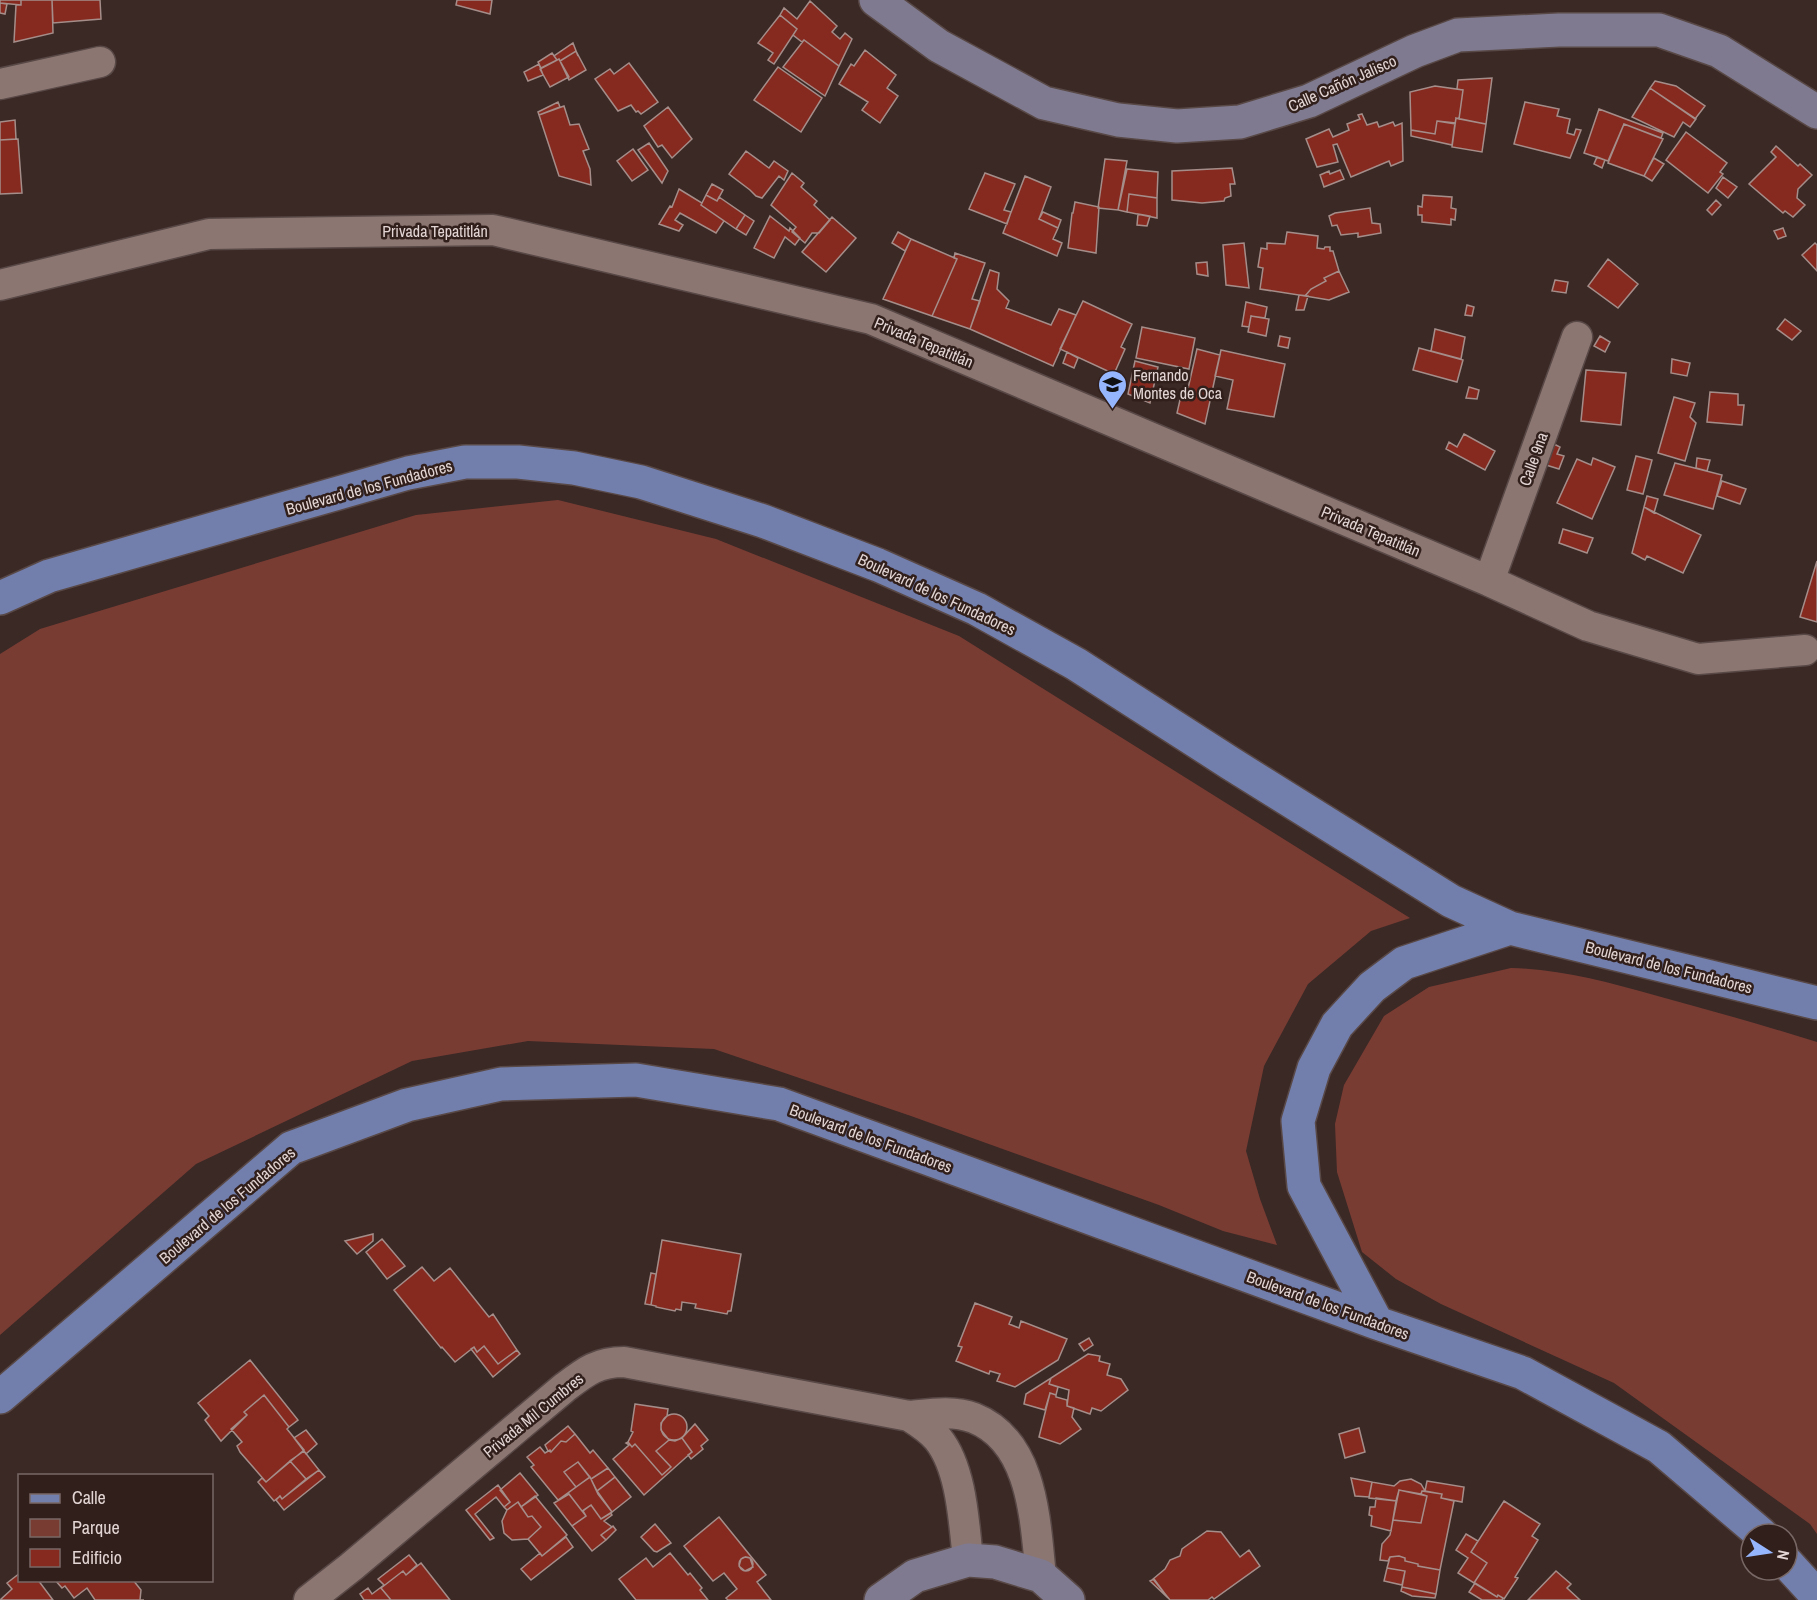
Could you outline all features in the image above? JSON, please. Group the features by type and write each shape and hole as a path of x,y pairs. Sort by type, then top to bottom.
{"main road":[{"name":"Boulevard de los Fundadores","path":"0,598 49,576 408,473 465,462 518,462 574,468 641,482 763,521 878,565 977,609 1077,664 1451,901 1510,928 1817,1003"},
{"path":"1377,1323 1304,1186 1298,1121 1314,1068 1337,1025 1372,987 1404,963 1510,928"},
{"name":"Boulevard de los Fundadores","path":"0,1397 291,1148 407,1105 501,1084 636,1080 778,1104 1377,1323 1523,1373 1659,1447 1747,1522"},
{"path":"1799,1576 1817,1596"}],"street":[{"name":"Calle Cañón Jalisco","path":"876,0 939,46 1044,103 1118,120 1178,126 1240,122 1309,101 1415,51 1458,35 1559,30 1659,30 1719,51 1817,112"},
{"path":"0,84 100,62"},
{"name":"Privada Tepatitlán","path":"0,285 209,234 493,230 872,319 1488,580 1588,626 1698,659 1805,650"},
{"name":"Calle 9na","path":"1488,580 1577,338"},
{"name":"Privada Mil Cumbres","path":"309,1600 564,1388 597,1365 610,1362 624,1362 909,1416 936,1413 974,1418 1003,1438 1016,1457 1030,1495 1041,1576"},
{"name":"Privada Mil Cumbres","path":"909,1416 938,1439 947,1453 962,1505 968,1560"},
{"path":"881,1600 915,1576 968,1560 995,1562 1041,1576 1068,1600"}],"green space":[{"path":"558,500 716,539 959,636 1410,918 1371,931 1308,984 1264,1066 1246,1151 1277,1245 1223,1231 1159,1205 911,1116 714,1049 528,1041 412,1061 196,1164 0,1335 0,654 40,629 416,515"},
{"path":"1511,968 1547,971 1601,981 1817,1042 1817,1534 1810,1524 1614,1383 1441,1304 1396,1279 1362,1252 1337,1172 1335,1124 1344,1085 1384,1016 1429,987"}],"building":[{"path":"0,0 21,0 21,5 0,3"},
{"path":"21,0 52,0 53,33 14,42 16,5 21,5"},
{"path":"52,0 100,0 101,19 53,23"},
{"path":"457,0 492,0 490,14 456,5"},
{"path":"810,1 837,26 832,32 840,39 845,33 852,39 839,66 804,40 802,42 793,35 797,29 780,15 784,8 797,19"},
{"path":"0,3 7,4 5,14 0,13"},
{"path":"780,15 797,29 774,64 768,60 773,53 758,43"},
{"path":"804,40 839,66 825,96 783,67"},
{"path":"573,43 578,56 576,51 560,61 557,60 554,56"},
{"path":"865,50 896,75 887,88 898,96 880,123 862,110 868,102 839,84 851,64 854,66"},
{"path":"576,51 586,70 569,80 560,61"},
{"path":"552,53 557,60 541,68 538,62"},
{"path":"559,59 569,77 550,87 540,69"},
{"path":"629,63 658,102 641,114 636,112 631,105 618,111 595,79 610,69 614,74"},
{"path":"539,64 543,75 528,81 524,72"},
{"path":"778,67 822,98 801,132 754,100"},
{"path":"1492,78 1486,124 1459,119 1463,90 1457,89 1458,80"},
{"path":"1655,81 1676,86 1705,106 1695,119 1650,88"},
{"path":"1435,86 1463,90 1459,119 1456,118 1455,124 1437,121 1435,134 1411,130 1410,92"},
{"path":"1650,88 1696,119 1690,127 1683,122 1674,137 1632,117"},
{"path":"558,102 560,107 539,115 538,112"},
{"path":"1525,102 1559,109 1557,116 1570,119 1567,133 1574,135 1576,129 1581,130 1570,158 1514,144"},
{"path":"564,106 570,125 579,124 589,149 583,151 590,169 591,185 559,176 539,115"},
{"path":"668,107 692,139 672,158 662,145 658,147 644,126"},
{"path":"1599,109 1663,133 1661,138 1624,124 1608,161 1584,153"},
{"path":"1362,114 1367,125 1377,122 1379,127 1393,122 1395,126 1402,123 1403,161 1391,166 1389,161 1351,177 1337,144 1333,145 1338,162 1317,167 1306,139 1329,129 1333,137 1349,130 1347,124 1360,119 1358,115"},
{"path":"1456,118 1486,124 1482,152 1452,147"},
{"path":"15,120 16,139 0,140 0,122"},
{"path":"1437,121 1455,123 1452,145 1411,136 1411,130 1435,134"},
{"path":"1624,124 1663,139 1644,176 1608,163"},
{"path":"1686,132 1727,163 1720,172 1723,174 1708,193 1666,160"},
{"path":"18,139 22,193 0,194 0,140"},
{"path":"649,143 668,171 662,183 638,150"},
{"path":"1776,146 1812,175 1798,189 1797,198 1805,205 1793,217 1785,211 1783,213 1749,184 1776,157 1771,152"},
{"path":"633,149 648,170 632,181 617,161"},
{"path":"746,151 769,168 774,161 788,171 784,180 779,176 762,198 756,196 729,174"},
{"path":"1597,157 1605,160 1602,168 1594,164"},
{"path":"1654,158 1664,164 1652,181 1644,176"},
{"path":"1105,159 1127,161 1118,210 1098,208"},
{"path":"1232,168 1235,184 1230,184 1231,196 1225,198 1224,201 1202,203 1172,200 1172,171"},
{"path":"1127,169 1158,172 1157,198 1129,194 1127,212 1118,210"},
{"path":"1340,170 1344,179 1324,187 1320,175"},
{"path":"792,173 804,183 801,187 817,201 814,205 830,220 819,233 812,233 805,243 792,232 796,227 771,205"},
{"path":"985,173 1015,184 1004,210 1011,212 1007,224 969,209"},
{"path":"1025,176 1051,187 1039,219 1058,228 1053,239 1062,243 1057,256 1003,233"},
{"path":"1723,177 1737,187 1728,198 1716,188"},
{"path":"712,184 723,190 717,201 706,195"},
{"path":"679,189 702,203 701,205 724,221 716,233 680,213 675,220 683,225 679,231 659,224 670,206 672,207"},
{"path":"1129,194 1157,198 1157,218 1127,212"},
{"path":"706,195 717,201 719,197 745,215 736,229 701,205"},
{"path":"1423,195 1452,197 1451,208 1456,209 1455,220 1451,219 1451,225 1422,222 1422,215 1418,215 1418,206 1422,207"},
{"path":"1716,200 1721,205 1712,215 1707,210"},
{"path":"1075,202 1099,207 1096,253 1068,248"},
{"path":"1370,208 1372,223 1380,224 1381,233 1358,237 1358,233 1341,235 1337,225 1332,226 1329,216 1335,213"},
{"path":"1043,212 1061,220 1058,228 1039,219"},
{"path":"1138,214 1150,216 1147,226 1137,225"},
{"path":"745,215 754,221 746,235 736,229"},
{"path":"770,216 789,231 790,228 800,238 795,245 785,237 774,258 754,248"},
{"path":"832,217 856,238 826,272 802,252"},
{"path":"1783,228 1786,236 1778,239 1774,231"},
{"path":"898,232 911,239 905,251 892,243"},
{"path":"1287,232 1318,236 1317,248 1330,247 1339,271 1324,278 1326,281 1311,289 1305,296 1260,289 1263,268 1258,267 1261,248 1267,249 1267,243 1285,244"},
{"path":"911,239 957,259 932,316 883,299"},
{"path":"1244,243 1249,288 1226,285 1223,245"},
{"path":"1815,243 1817,245 1817,271 1802,255"},
{"path":"955,253 985,263 972,299 980,301 970,329 932,316 957,259 954,258"},
{"path":"1608,259 1638,284 1618,308 1588,286"},
{"path":"1207,262 1208,276 1197,274 1196,263"},
{"path":"990,270 999,273 997,289 1009,301 1006,308 1051,325 1059,309 1076,315 1053,366 970,329"},
{"path":"1339,271 1349,292 1329,300 1305,296 1311,289 1326,281 1324,278"},
{"path":"1555,280 1568,282 1566,293 1552,291"},
{"path":"1299,295 1308,296 1304,310 1296,310"},
{"path":"1083,301 1132,324 1121,347 1125,349 1114,374 1060,349"},
{"path":"1246,302 1267,307 1265,318 1251,316 1249,327 1242,326"},
{"path":"1467,305 1474,307 1472,316 1465,315"},
{"path":"1251,316 1269,319 1266,336 1248,332"},
{"path":"1785,319 1801,331 1792,340 1777,329"},
{"path":"1142,327 1195,338 1189,369 1136,358"},
{"path":"1435,329 1465,337 1461,359 1431,351"},
{"path":"1280,336 1290,338 1288,348 1278,346"},
{"path":"1600,336 1610,342 1605,352 1594,346"},
{"path":"1419,348 1463,360 1457,382 1413,370"},
{"path":"1197,349 1220,355 1205,424 1177,413 1182,391 1187,393"},
{"path":"1221,350 1285,364 1274,417 1227,409 1233,380 1215,376"},
{"path":"1067,352 1078,358 1074,368 1063,363"},
{"path":"1672,359 1690,363 1687,376 1671,373"},
{"path":"1135,361 1158,367 1150,403 1128,394"},
{"path":"1586,370 1626,373 1621,425 1581,421"},
{"path":"1469,387 1479,390 1477,399 1466,398"},
{"path":"1710,392 1738,394 1738,405 1744,405 1742,425 1707,422"},
{"path":"1674,397 1695,403 1690,417 1696,423 1685,461 1658,453"},
{"path":"1464,434 1495,451 1485,470 1446,449 1449,442 1457,447"},
{"path":"1554,444 1560,447 1557,454 1564,456 1559,469 1546,465"},
{"path":"1636,456 1652,460 1643,494 1627,490"},
{"path":"1593,458 1615,467 1592,519 1557,503 1577,459 1591,465"},
{"path":"1697,458 1710,460 1707,471 1696,468"},
{"path":"1675,463 1722,475 1713,509 1664,495"},
{"path":"1722,481 1746,489 1740,504 1717,496"},
{"path":"1647,496 1658,499 1654,513 1644,507"},
{"path":"1644,507 1701,535 1683,573 1647,556 1645,560 1632,553"},
{"path":"1563,529 1593,538 1587,553 1559,543"},
{"path":"1817,561 1817,622 1800,617"},
{"path":"373,1234 373,1241 357,1254 345,1241"},
{"path":"382,1239 405,1266 387,1279 366,1252"},
{"path":"662,1240 741,1254 731,1311 727,1314 695,1308 696,1304 682,1302 681,1310 676,1309 675,1311 651,1305"},
{"path":"422,1267 434,1281 450,1268 489,1317 493,1314 517,1350 498,1364 484,1346 477,1352 474,1347 455,1362 394,1290"},
{"path":"651,1273 656,1274 651,1305 645,1304"},
{"path":"975,1303 1012,1317 1009,1324 1019,1328 1021,1321 1067,1339 1058,1360 1015,1387 997,1381 1000,1374 990,1371 989,1374 956,1361 962,1347 958,1346"},
{"path":"1089,1338 1093,1345 1084,1351 1079,1344"},
{"path":"484,1346 498,1364 517,1350 520,1354 493,1377 471,1349 474,1347 477,1352"},
{"path":"1088,1354 1100,1356 1099,1361 1110,1364 1107,1375 1121,1379 1128,1390 1101,1411 1092,1408 1090,1414 1067,1406 1069,1390 1049,1384 1051,1378"},
{"path":"250,1360 298,1420 289,1427 264,1395 244,1412 247,1415 221,1441 205,1420 209,1416 198,1403"},
{"path":"1051,1378 1049,1384 1058,1387 1056,1395 1050,1393 1045,1410 1024,1404 1026,1394"},
{"path":"1050,1393 1067,1400 1067,1406 1074,1408 1072,1417 1081,1429 1060,1444 1039,1437"},
{"path":"264,1395 304,1450 266,1482 240,1452 237,1446 242,1442 231,1429 247,1415 244,1412"},
{"path":"635,1404 668,1409 667,1416 661,1423 661,1430 669,1440 656,1451 671,1467 662,1475 635,1444 632,1447 628,1442 633,1432 631,1431"},
{"path":"674,1414 683,1418 687,1427 683,1436 674,1440 665,1436 661,1427 665,1418"},
{"path":"695,1424 708,1440 701,1446 703,1449 691,1459 688,1455 692,1452 682,1438"},
{"path":"568,1426 575,1434 566,1442 561,1441 551,1452 548,1451 545,1445"},
{"path":"1359,1428 1365,1452 1345,1458 1339,1434"},
{"path":"306,1430 317,1444 306,1454 294,1438"},
{"path":"575,1434 590,1453 593,1450 608,1468 591,1479 578,1462 564,1472 576,1487 558,1500 531,1467 534,1465 527,1457 540,1447 545,1453 550,1450 551,1452 561,1441 566,1442"},
{"path":"682,1438 692,1452 644,1495 613,1459 629,1445 626,1443 628,1442 632,1447 635,1444 662,1475 671,1467 656,1451 669,1440 675,1441"},
{"path":"304,1451 319,1470 306,1479 290,1461"},
{"path":"290,1461 306,1479 282,1499 280,1496 274,1501 258,1482 262,1478 266,1482"},
{"path":"578,1462 590,1477 576,1487 564,1472"},
{"path":"608,1468 615,1477 597,1491 591,1479"},
{"path":"319,1470 325,1477 284,1510 276,1500 280,1496 282,1499"},
{"path":"520,1473 538,1495 521,1507 518,1502 507,1510 504,1507 510,1502 500,1490"},
{"path":"590,1477 598,1494 612,1512 601,1519 591,1505 582,1511 568,1493"},
{"path":"615,1477 631,1497 612,1512 597,1491"},
{"path":"1351,1478 1372,1482 1369,1497 1355,1496"},
{"path":"1411,1479 1421,1484 1425,1491 1421,1494 1399,1490 1396,1501 1369,1498 1372,1482 1394,1486 1400,1481"},
{"path":"1427,1481 1464,1487 1462,1502 1441,1498 1442,1494 1425,1491"},
{"path":"498,1485 510,1502 504,1507 496,1497 475,1514 494,1538 490,1540 466,1510"},
{"path":"1399,1490 1427,1496 1421,1523 1393,1520"},
{"path":"1422,1491 1442,1494 1441,1498 1454,1501 1440,1570 1418,1566 1399,1556 1390,1557 1388,1561 1380,1560 1382,1544 1390,1535 1393,1520 1421,1523 1427,1496 1421,1494"},
{"path":"569,1494 586,1516 572,1526 554,1503"},
{"path":"535,1496 567,1535 542,1556 528,1539 541,1527 532,1516 528,1517 521,1507"},
{"path":"1376,1498 1396,1501 1391,1531 1371,1526 1370,1507 1375,1507"},
{"path":"1504,1501 1540,1524 1532,1536 1538,1540 1504,1599 1474,1583 1487,1563 1471,1552"},
{"path":"518,1502 528,1517 532,1516 541,1527 528,1539 512,1540 504,1533 502,1521 507,1510"},
{"path":"591,1505 601,1519 611,1513 612,1515 604,1521 612,1527 601,1535 606,1540 592,1551 572,1526 586,1516 583,1511"},
{"path":"719,1517 766,1575 757,1582 771,1600 728,1600 726,1598 737,1589 724,1573 713,1581 684,1546","holes":["750,1558 753,1567 745,1571 739,1566 741,1559"]},
{"path":"655,1524 671,1543 657,1552 641,1537"},
{"path":"613,1526 616,1530 606,1540 601,1535"},
{"path":"1207,1531 1221,1532 1240,1557 1249,1550 1260,1566 1214,1599 1212,1597 1208,1600 1170,1600 1153,1579 1165,1569 1170,1560 1180,1556 1182,1549"},
{"path":"1466,1534 1478,1541 1471,1552 1487,1563 1474,1583 1458,1573 1468,1558 1456,1550"},
{"path":"566,1537 573,1547 531,1580 521,1569 540,1553 542,1556"},
{"path":"670,1553 688,1575 690,1573 708,1600 636,1600 619,1579 646,1558 653,1567"},
{"path":"409,1555 417,1565 406,1575 403,1571 381,1588 391,1600 364,1600 360,1594 368,1588 372,1594 384,1585 378,1579"},
{"path":"1399,1556 1418,1566 1440,1570 1436,1594 1402,1587 1405,1571 1387,1568 1390,1557"},
{"path":"746,1557 751,1559 753,1564 751,1569 746,1571 741,1569 739,1564 741,1559"},
{"path":"421,1563 450,1600 391,1600 381,1588 403,1571 406,1575"},
{"path":"1387,1568 1405,1571 1402,1585 1384,1581"},
{"path":"1556,1571 1571,1584 1567,1588 1580,1600 1528,1600"},
{"path":"18,1575 18,1582 40,1582 53,1600 0,1600 12,1589 7,1583"},
{"path":"1154,1579 1168,1598 1150,1581"},
{"path":"57,1582 135,1582 141,1590 140,1600 95,1600 87,1588 74,1598 65,1586 62,1588"},
{"path":"1475,1583 1497,1597 1498,1595 1503,1598 1502,1600 1482,1600 1469,1592"},
{"path":"1402,1587 1436,1594 1435,1598 1412,1596 1401,1591"}],"place":[{"name":"Fernando Montes de Oca","path":"1112,410"}]}
